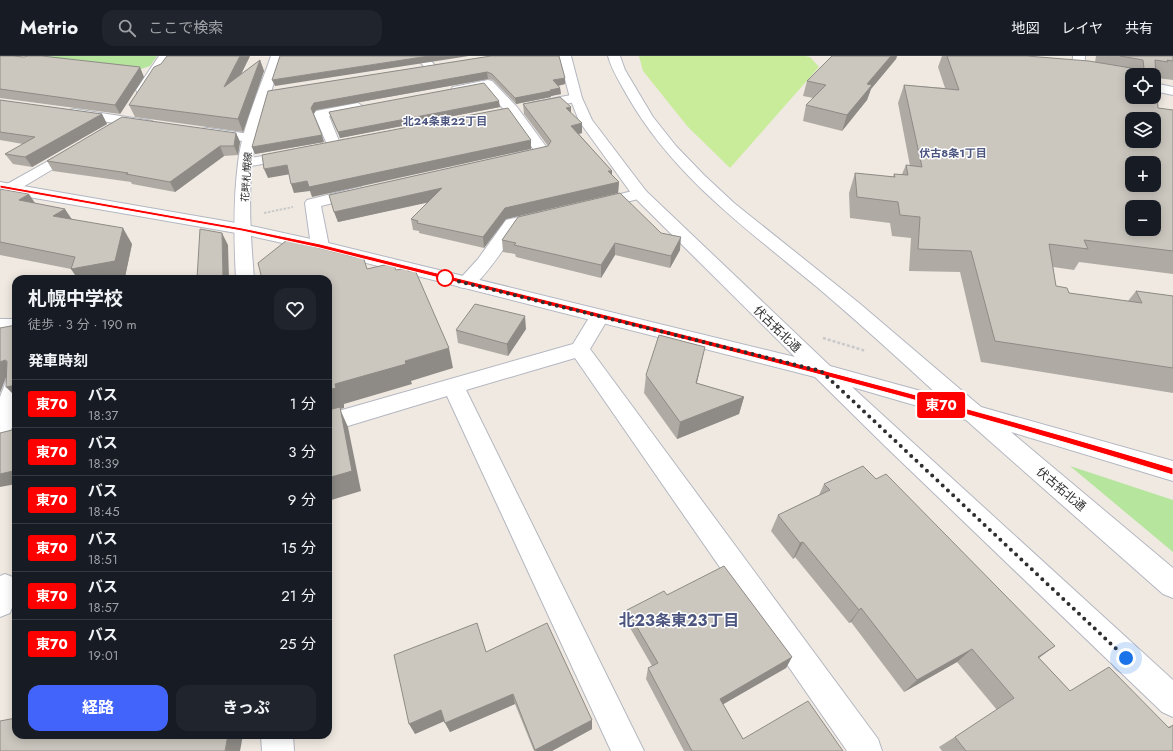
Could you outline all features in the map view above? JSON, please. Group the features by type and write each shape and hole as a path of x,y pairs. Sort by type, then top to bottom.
{"street":[{"path":"104,133 124,121 153,72 165,56"},
{"name":"花畔札幌線","path":"242,275 242,229 245,163 250,138 277,56"},
{"path":"414,70 434,67 421,56"},
{"name":"伏古拓北通","path":"565,56 576,98 586,121 640,194 821,371 1173,701"},
{"name":"伏古拓北通","path":"614,56 637,105 660,138 705,186 851,306 971,413 1173,585"},
{"path":"1079,56 1074,73 1093,76"},
{"path":"138,70 153,72"},
{"path":"442,92 488,84 512,110 543,152 504,160"},
{"path":"1161,88 1173,91"},
{"path":"265,93 280,91"},
{"path":"496,114 576,98"},
{"path":"334,146 321,114 374,104"},
{"path":"62,112 164,126"},
{"path":"195,130 250,138"},
{"path":"319,149 349,143"},
{"path":"3,190 83,144"},
{"path":"245,163 304,152"},
{"path":"320,246 313,203 374,189"},
{"path":"3,190 242,229 320,246 821,371 1173,471"},
{"path":"580,208 640,194"},
{"path":"465,283 484,263 512,224 557,214"},
{"path":"332,422 580,349 599,316"},
{"path":"0,325 12,326"},
{"path":"580,349 866,751"},
{"path":"454,387 628,751"},
{"path":"12,394 0,432 12,430"},
{"path":"277,739 278,751"}],"path":[{"path":"257,214 313,203"},
{"path":"818,337 868,351"}],"green space":[{"path":"38,56 157,56 150,66 141,69"},
{"path":"639,56 805,56 810,57 819,67 730,168 688,127 643,71"},
{"path":"1070,466 1173,500 1173,552"}],"building":[{"path":"0,56 42,56 140,67 115,105 0,89"},
{"path":"167,56 240,56 224,87 260,60 238,119 129,105 154,67 161,64"},
{"path":"280,56 429,56 272,80"},
{"path":"491,56 559,56 565,78 553,80 560,88 515,98 492,74 487,72 314,103 311,108 322,135 252,147 268,91"},
{"path":"832,56 891,56 867,84 872,85 847,115 806,105 826,85 807,81"},
{"path":"947,56 1027,56 1089,61 1131,68 1125,68 1125,104 1158,104 1158,108 1173,110 1173,251 1084,240 1088,249 1049,244 1056,286 1067,288 1069,293 1142,303 1136,291 1173,296 1173,368 995,341 971,251 918,249 920,217 900,215 898,202 857,197 855,173 895,177 894,174 908,175 906,165 922,167 904,85 959,90"},
{"path":"1120,56 1173,56 1173,61 1167,60 1168,62 1155,60 1156,68 1144,68 1143,60"},
{"path":"484,83 499,101 338,132 329,112"},
{"path":"560,97 571,107 566,108 582,123 571,126 612,171 608,171 619,182 505,208 483,237 417,223 418,221 411,219 442,188 334,212 329,195 548,146 551,141 523,104"},
{"path":"0,100 102,114 25,157 5,154 35,137 0,132"},
{"path":"508,108 531,140 309,187 307,181 291,184 287,165 264,169 262,155"},
{"path":"122,117 236,133 234,146 220,146 170,182 126,174 128,173 47,161"},
{"path":"0,189 29,194 19,200 65,209 53,216 123,228 115,261 71,269 75,257 0,242"},
{"path":"620,193 661,233 681,237 671,256 615,243 601,265 514,245 516,243 502,240 518,217"},
{"path":"200,229 222,233 223,275 197,275"},
{"path":"287,240 355,257 363,256 367,269 393,263 396,270 407,268 408,271 415,270 449,348 405,361 406,364 335,384 336,388 332,389 332,275 261,275 258,263"},
{"path":"475,304 525,316 507,344 456,330"},
{"path":"12,326 12,386 6,387 7,361 5,360 0,362 0,328"},
{"path":"659,335 705,347 696,383 744,397 680,422 646,375"},
{"path":"340,407 352,471 332,477 332,409"},
{"path":"12,430 12,471 0,474 0,433"},
{"path":"863,466 876,479 886,474 1055,646 1038,657 1070,691 1109,667 1169,728 1173,725 1173,751 966,751 955,737 1014,698 972,649 917,680 861,608 859,610 803,542 800,543 778,515 830,490 824,484"},
{"path":"724,566 792,657 720,699 743,739 808,701 843,751 692,751 648,668 658,663 627,610 664,591 667,595"},
{"path":"477,623 486,652 547,623 592,720 535,750 513,694 445,723 441,710 409,724 394,655"},
{"path":"12,719 12,739 227,739 225,751 0,751 0,721"}],"bus line":[{"name":"東70","path":"0,187 242,229 320,246 821,371 1081,443 1173,471"}],"district":[{"name":"北24条東22丁目","path":"445,121"},
{"name":"伏古8条1丁目","path":"953,153"},
{"name":"北23条東23丁目","path":"679,620"}],"route":[{"path":"445,278 821,371 1126,658"}]}
